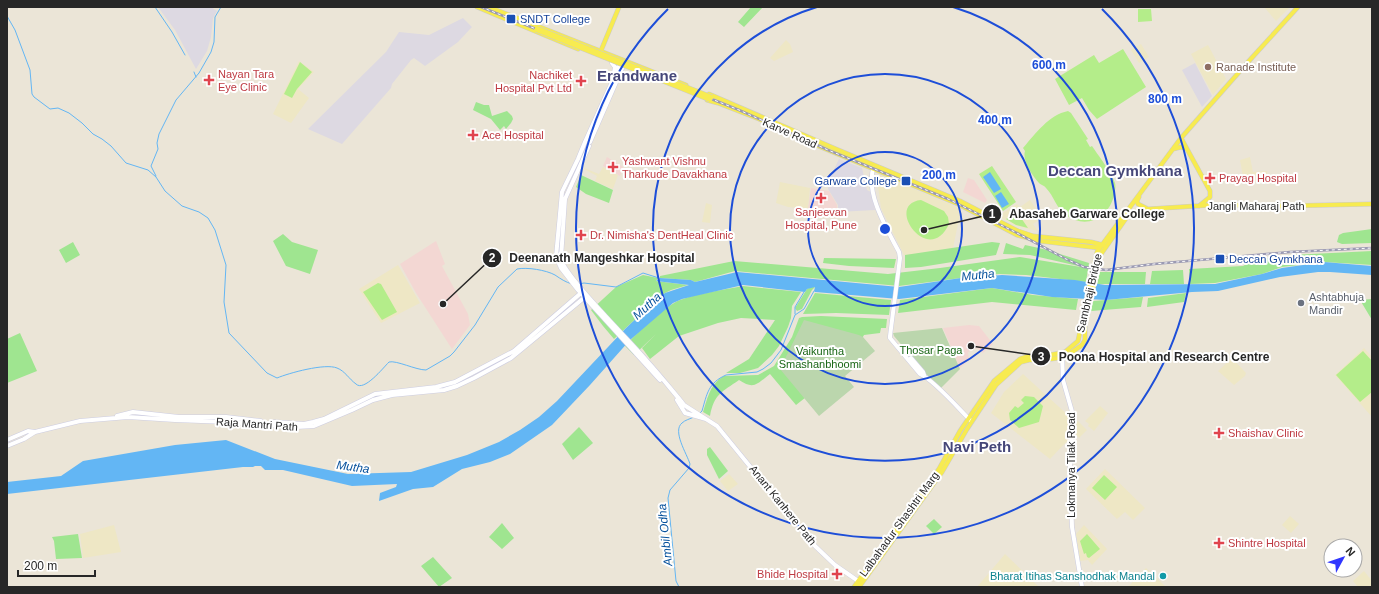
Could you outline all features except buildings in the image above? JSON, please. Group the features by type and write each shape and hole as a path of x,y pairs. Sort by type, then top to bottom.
{"main road":[{"name":"Karve Road","path":"477,7 624,60 958,204 1017,235 1040,241 1091,244 1103,247"},
{"name":"Karve Road","path":"489,7 612,63 710,101 719,101"},
{"path":"598,57 619,7"},
{"path":"1103,247 1107,239 1173,149 1298,7"},
{"path":"530,26 719,101"},
{"path":"610,87 624,60"},
{"path":"597,308 585,297 572,280 561,261 564,199 610,87 615,71 612,63"},
{"path":"587,143 607,106 621,66"},
{"path":"1182,138 1210,195 1208,199 1199,206"},
{"path":"1173,149 1181,146 1187,149"},
{"path":"874,167 874,197 879,213 899,252 900,258 891,333 924,375 970,421"},
{"path":"1142,191 1137,204 1140,207 1149,209"},
{"name":"Jangli Maharaj Path","path":"1103,247 1129,214 1140,210 1199,206 1372,204"},
{"path":"1096,256 1091,244 1107,239"},
{"name":"Sambhaji Bridge","path":"1064,355 1076,344 1079,339 1096,265 1103,247"},
{"name":"Sambhaji Bridge","path":"1096,265 1096,256 1103,247"},
{"path":"580,290 646,362"},
{"name":"Raja Mantri Path","path":"529,341 580,290"},
{"name":"Raja Mantri Path","path":"7,440 28,431 35,432 80,421 111,418 133,412 179,417 226,417 268,422 304,424 316,423 375,394 436,387 455,382 514,351 585,297"},
{"name":"Sambhaji Bridge","path":"1082,324 1084,340"},
{"name":"Lalbahadur Shashtri Marg","path":"854,587 860,584 939,469 957,437 996,385 1022,362 1029,360 1044,360 1064,355 1082,345 1084,340"},
{"name":"Lokmanya Tilak Road","path":"1064,355 1064,380 1073,415 1070,467 1072,527 1082,587"},
{"name":"Anant Kanhere Path","path":"646,362 681,401 718,426 814,546 835,565 860,584"},
{"name":"Anant Kanhere Path","path":"646,362 688,414 708,419"},
{"path":"7,446 24,439 35,432"}],"shaded area":[{"path":"158,7 211,7 217,11 213,18 211,37 207,51 196,69 175,30"},
{"path":"1264,7 1290,7 1276,21"},
{"path":"463,18 472,27 458,42 425,66 414,58 411,60 392,84 391,88 342,144 308,129 386,52 399,32 429,35"},
{"path":"786,40 790,44 793,52 774,61 770,58"},
{"path":"1141,44 1149,57 1139,63 1131,50"},
{"name":"Ranade Institute","path":"1208,45 1226,79 1213,95 1191,54"},
{"path":"299,61 314,72 298,89 309,98 291,123 273,114"},
{"path":"1195,63 1212,96 1202,107 1182,70"},
{"name":"Yashwant Vishnu Tharkude Davakhana","path":"607,157 623,167 620,176 603,166"},
{"path":"1250,157 1253,172 1267,171 1268,181 1244,182 1240,160"},
{"path":"839,159 862,168 867,190 871,192 875,210 838,212 838,205 828,189 829,180"},
{"path":"603,167 618,175 613,189 595,181 597,176 584,169 599,174"},
{"path":"879,174 961,209 953,248 913,255 904,255 881,208 877,179"},
{"path":"968,178 974,180 987,200 985,203 963,192"},
{"path":"780,182 810,188 808,209 788,207 776,203"},
{"name":"Sanjeevan Hospital, Pune","path":"811,188 829,191 837,205 837,212 808,209"},
{"path":"1030,200 1042,218 1033,224 1038,231 1016,226 998,216 1017,204 1020,207"},
{"path":"706,203 712,205 710,223 702,222"},
{"path":"436,241 445,264 442,266 468,314 470,325 452,349 416,293 400,264"},
{"path":"398,265 420,303 381,323 359,289"},
{"path":"969,325 979,326 993,344 983,353 977,348 968,352 969,360 960,368 943,328"},
{"path":"1364,348 1372,357 1372,417 1335,375"},
{"path":"1232,358 1246,373 1245,376 1234,385 1218,371"},
{"path":"1023,374 1070,417 1069,439 1050,459 991,413 1004,392"},
{"path":"1100,406 1108,413 1094,431 1085,421"},
{"path":"1078,421 1087,430 1079,438 1075,434 1076,422"},
{"path":"1105,469 1145,508 1133,520 1125,512 1117,519 1086,489"},
{"path":"729,474 738,484 728,491 720,481"},
{"path":"1290,516 1299,524 1291,533 1282,525"},
{"path":"114,525 121,552 83,558 80,534"},
{"path":"1084,525 1107,549 1092,565 1088,560 1080,561 1076,534"},
{"path":"1005,554 1039,587 977,587"},
{"path":"1146,568 1166,587 1129,586"},
{"path":"1364,571 1372,581 1372,587 1358,587 1353,581 1356,578 1363,578"}],"green space":[{"path":"751,7 763,7 744,27 738,22"},
{"path":"1138,9 1151,9 1152,21 1138,22"},
{"path":"1123,49 1146,87 1097,119 1089,110 1082,98 1069,105 1055,79 1094,55 1099,63"},
{"path":"300,62 312,72 297,89 292,98 284,94"},
{"path":"476,102 489,105 492,116 507,111 513,119 511,123 506,129 504,126 500,130 491,119 473,110"},
{"name":"Deccan Gymkhana","path":"1068,111 1071,113 1088,139 1086,140 1090,147 1092,146 1108,169 1115,184 1114,195 1107,210 1096,219 1089,221 1074,219 1063,212 1049,191 1033,176 1024,155 1025,151 1023,148 1038,131 1055,116"},
{"path":"992,166 1016,202 1003,211 979,174"},
{"path":"581,175 613,190 609,203 586,194 576,187"},
{"path":"921,200 944,211 948,217 949,224 940,236 931,239 921,237 913,230 908,221 907,212 910,204"},
{"path":"1017,212 1028,228 1016,225 1006,219"},
{"path":"1372,229 1372,243 1342,244 1337,242 1339,235 1343,233"},
{"path":"283,234 292,242 318,250 310,274 286,266 273,241"},
{"path":"73,242 80,255 66,263 59,250"},
{"path":"992,242 1000,243 996,255 921,267 905,268 905,255"},
{"path":"1006,243 1023,249 1025,245 1089,263 1086,282 1026,275 999,274 899,286 735,271 695,282 691,280 660,278 660,276 734,261 888,274 1020,257 1087,268 1030,255 1003,254"},
{"path":"1372,251 1372,265 1324,262 1282,267 1262,274 1215,283 1190,284 1189,269 1243,266 1254,260 1291,255"},
{"path":"824,258 896,259 894,268 823,263"},
{"path":"1183,270 1184,284 1150,284 1152,271"},
{"path":"1100,272 1146,272 1145,284 1097,284"},
{"path":"643,275 658,278 656,281 688,285 665,293 614,339 591,310 616,287"},
{"path":"378,283 381,284 397,312 382,320 363,292"},
{"path":"743,286 801,292 792,306 791,318 779,346 758,368 740,373 726,373 749,359 775,320 741,318 718,323 679,336 650,359 642,348 656,334 634,355 625,346 655,317 674,303 698,295"},
{"path":"815,287 802,309 797,311 795,308 807,289"},
{"path":"992,288 1033,295 1078,299 1076,310 992,302 898,313 900,300"},
{"path":"815,293 891,300 889,315 836,313 803,314"},
{"path":"1186,293 1184,302 1147,307 1148,298"},
{"path":"1143,297 1141,307 1091,311 1093,301"},
{"path":"1372,299 1372,320 1360,300"},
{"path":"821,316 887,319 886,328 881,328 880,333 864,335 848,364 796,405 770,374 762,381 752,385 748,385 739,380 716,398 710,416 703,412 710,391 719,379 724,376 758,375 774,366 792,337 799,318"},
{"name":"Vaikuntha Smashanbhoomi","path":"804,320 859,335 863,337 875,351 845,376 854,387 819,416 780,369"},
{"name":"Thosar Paga","path":"942,328 960,369 941,388 927,375 893,333"},
{"path":"20,333 37,371 7,383 7,339"},
{"path":"1363,351 1372,361 1372,392 1360,402 1336,375"},
{"path":"1025,396 1034,397 1043,406 1039,422 1019,428 1010,420 1009,413 1015,406 1018,408 1024,403 1021,400"},
{"path":"579,427 593,443 573,460 562,444"},
{"path":"710,447 728,471 719,479 707,455 707,449"},
{"path":"1104,475 1117,487 1105,500 1092,488"},
{"path":"934,519 942,527 934,534 926,526"},
{"path":"502,523 514,538 502,549 489,537"},
{"path":"78,534 82,558 56,559 54,541 52,537"},
{"path":"1087,534 1100,549 1089,558 1087,557 1086,553 1084,554 1080,541"},
{"path":"433,557 452,578 439,587 421,566"}],"water":[{"path":"990,172 1001,189 994,193 983,177"},
{"path":"1001,192 1009,204 1002,208 995,196"},
{"path":"1324,262 1372,266 1372,275 1318,272 1280,277 1218,291 1106,300 1052,297 992,288 899,299 815,292 815,287 807,289 805,292 743,285 682,299 673,303 630,340 552,425 510,454 490,462 462,469 433,487 413,489 379,501 380,493 396,487 397,484 352,486 283,470 265,470 261,466 255,466 7,494 7,482 61,476 83,461 175,445 226,440 275,459 348,474 411,472 467,455 499,442 539,417 557,401 643,312 665,293 689,285 656,281 660,278 691,280 695,282 737,272 899,287 961,278 1002,275 1075,280 1105,285 1215,284 1282,268"}],"waterway":[{"path":"155,7 185,55"},
{"path":"156,176 151,166 158,149 157,143 159,134 176,100 199,73 211,52 214,42 215,17 221,7"},
{"path":"7,16 15,30 30,70 32,94 34,97 50,109 58,108 69,113 93,134 111,146 126,163 148,170 156,177 165,191 182,206 199,212 208,218 215,230 226,265 224,302 229,333 267,373 277,378 307,369 331,367 340,369 359,386 368,382 389,362 396,362 426,370 450,356 454,352 475,325 498,287 517,269 542,270 572,284"},
{"path":"194,72 196,77"},
{"path":"579,284 584,283 616,287 643,273 659,278"},
{"name":"Ambil Odha","path":"700,413 709,390 720,378 726,375 757,372 771,363 781,350 795,315 804,309 814,291"},
{"name":"Ambil Odha","path":"795,314 795,307 804,292"},
{"name":"Ambil Odha","path":"679,587 676,581 668,498 670,490 689,468 690,464 679,437 679,427 683,422 694,417"}],"railway":[{"path":"481,7 739,110 828,150 948,199 1084,267 1106,270 1154,264 1290,252 1372,248"}],"place":[{"name":"SNDT College","path":"511,19"},
{"name":"Ranade Institute","path":"1208,67"},
{"name":"Nayan Tara Eye Clinic","path":"209,80"},
{"name":"Nachiket Hospital Pvt Ltd","path":"581,81"},
{"name":"Ace Hospital","path":"473,135"},
{"name":"Yashwant Vishnu Tharkude Davakhana","path":"613,167"},
{"name":"Prayag Hospital","path":"1210,178"},
{"name":"Garware College","path":"906,181"},
{"name":"Sanjeevan Hospital, Pune","path":"821,198"},
{"name":"Abasaheb Garware College","path":"924,230"},
{"name":"Dr. Nimisha's DentHeal Clinic","path":"581,235"},
{"name":"Deccan Gymkhana","path":"1220,259"},
{"name":"Ashtabhuja Mandir","path":"1301,303"},
{"name":"Deenanath Mangeshkar Hospital","path":"443,304"},
{"name":"Poona Hospital and Research Centre","path":"971,346"},
{"name":"Shaishav Clinic","path":"1219,433"},
{"name":"Shintre Hospital","path":"1219,543"},
{"name":"Bhide Hospital","path":"837,574"},
{"name":"Bharat Itihas Sanshodhak Mandal","path":"1163,576"}],"district":[{"name":"Erandwane","path":"637,76"},
{"name":"Deccan Gymkhana","path":"1115,171"},
{"name":"Navi Peth","path":"977,447"}],"water label":[{"name":"Mutha","path":"978,275"},
{"name":"Mutha","path":"647,306"},
{"name":"Mutha","path":"353,467"}]}
